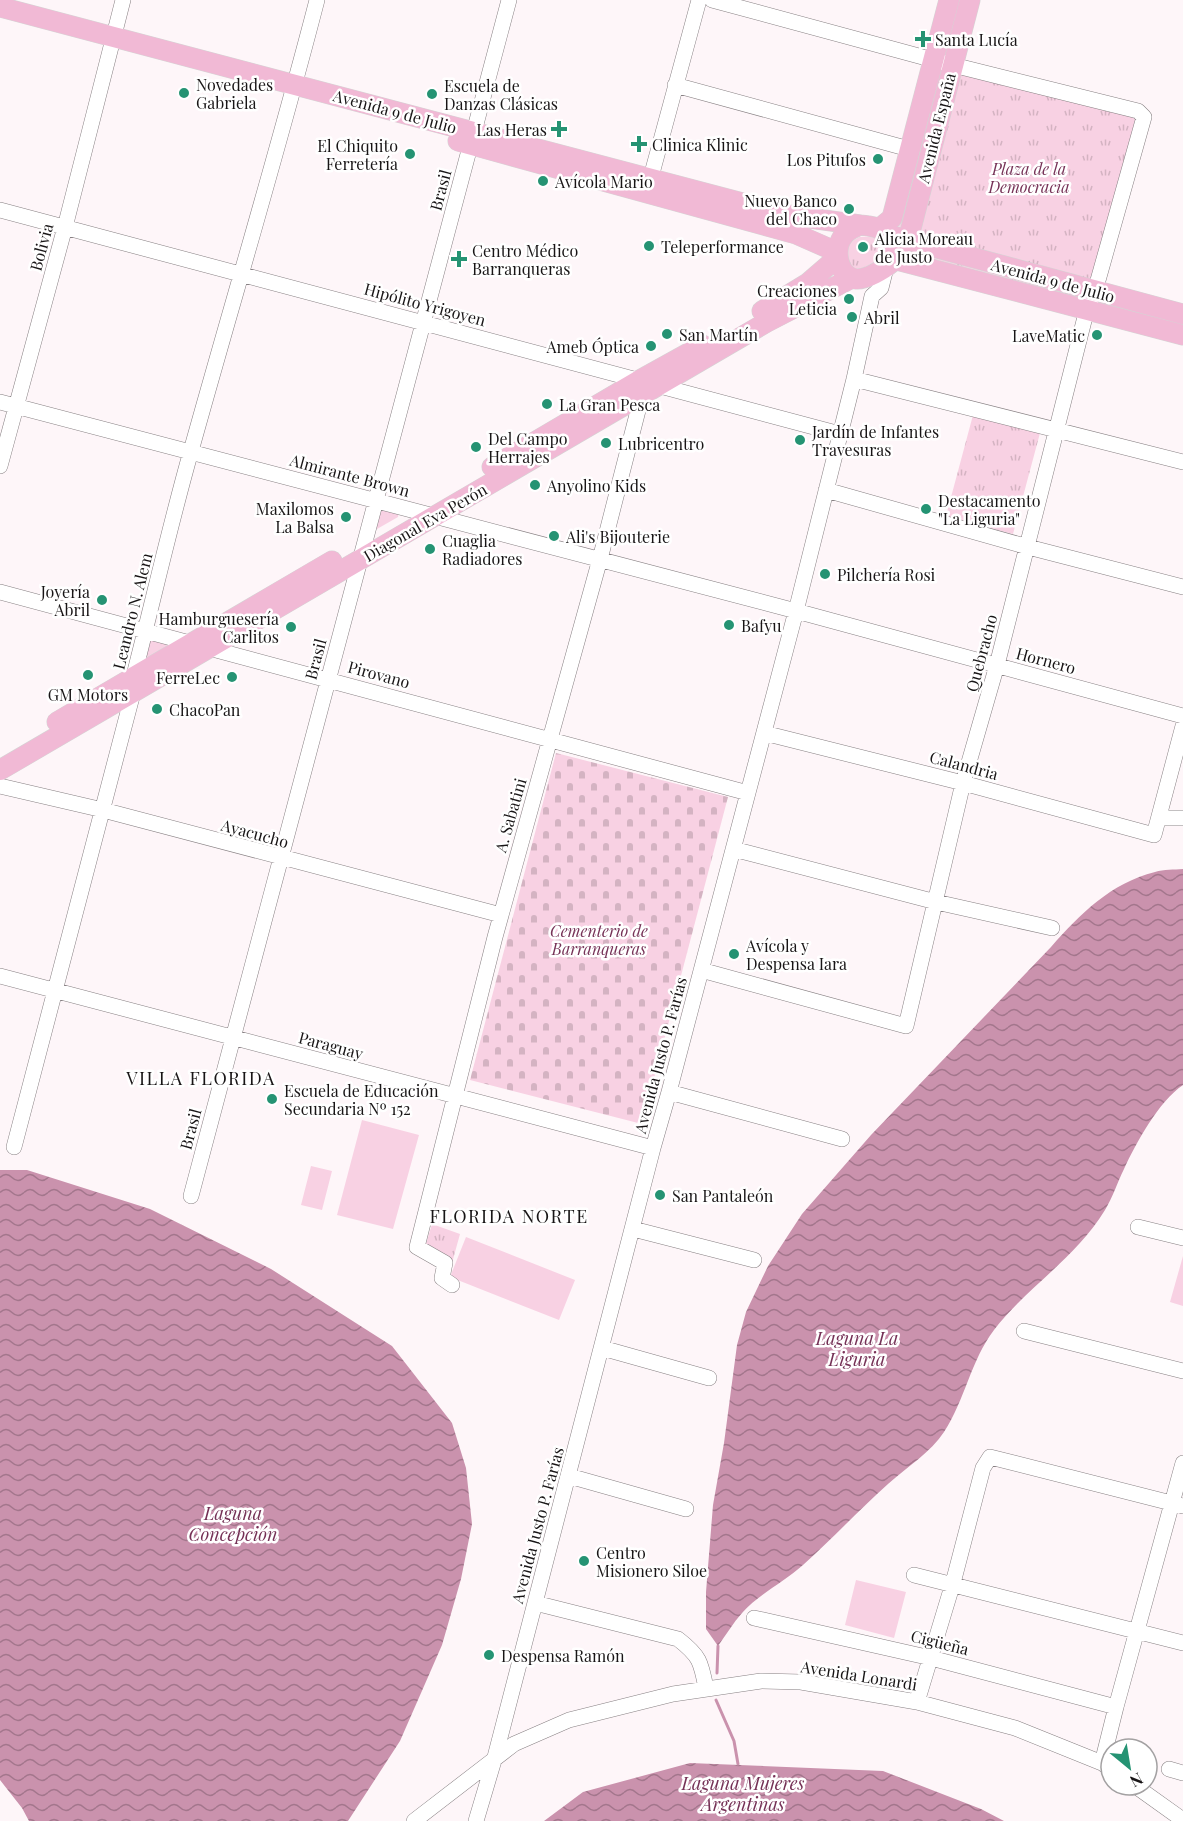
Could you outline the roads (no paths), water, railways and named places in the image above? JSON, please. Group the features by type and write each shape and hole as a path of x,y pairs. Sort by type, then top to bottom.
{"main road":[{"name":"Avenida España","path":"892,247 892,218 949,0"},
{"name":"Avenida España","path":"892,247 953,65 970,0"},
{"name":"Avenida 9 de Julio","path":"0,7 112,43 648,186 796,234 838,255"},
{"name":"Avenida 9 de Julio","path":"0,20 112,43"},
{"name":"Avenida 9 de Julio","path":"648,186 788,215 860,225 892,247 1091,300 1183,335"},
{"name":"Diagonal Eva Perón","path":"0,756 134,684 208,649 362,551 640,388 808,283 838,255 844,235 860,225"},
{"name":"Diagonal Eva Perón","path":"640,388 660,385 767,322 856,279 892,247"},
{"path":"838,255 843,271 856,279"},
{"name":"Avenida 9 de Julio","path":"1091,300 1183,314"},
{"name":"Diagonal Eva Perón","path":"0,770 134,684 189,643 362,551"}],"street":[{"name":"Bolivia","path":"0,466 65,227 123,0"},
{"name":"Leandro N. Alem","path":"14,1147 103,810 190,452 243,274 317,0"},
{"name":"Brasil","path":"191,1196 509,0"},
{"path":"648,186 699,0"},
{"path":"712,0 953,65"},
{"name":"Quebracho","path":"701,970 906,1026 963,783 997,665 1091,300 1143,121 1142,113 953,65"},
{"path":"675,85 909,148"},
{"name":"Hipólito Yrigoyen","path":"0,210 423,322 640,388"},
{"name":"Avenida Justo P. Farías","path":"476,1821 536,1603 653,1148 796,611 854,379 872,296 880,288 892,247"},
{"path":"856,279 872,296"},
{"path":"854,379 1183,462"},
{"path":"660,385 840,434"},
{"name":"A. Sabatini","path":"452,1285 442,1278 445,1263 417,1247 501,915 600,559 640,388"},
{"name":"Almirante Brown","path":"0,402 796,611"},
{"path":"826,490 1028,547 1183,587"},
{"name":"Pirovano","path":"0,592 748,793"},
{"name":"Hornero","path":"796,611 1183,716"},
{"path":"1183,726 1159,818 1183,818"},
{"name":"Calandria","path":"764,733 963,783 1154,835 1159,818"},
{"name":"Ayacucho","path":"0,786 103,810 501,915"},
{"path":"733,849 936,902 1052,928"},
{"name":"Paraguay","path":"0,975 653,1148"},
{"path":"669,1092 842,1139"},
{"path":"1138,1227 1183,1238"},
{"path":"633,1229 754,1260"},
{"path":"1024,1331 1183,1371"},
{"path":"602,1348 709,1378"},
{"path":"917,1702 953,1583 983,1468 990,1457 1178,1504"},
{"path":"1111,1737 1116,1707 1137,1631 1178,1504 1183,1463"},
{"path":"569,1476 686,1509"},
{"path":"914,1575 953,1583 1183,1643"},
{"path":"536,1603 678,1639 690,1648 702,1662 706,1688"},
{"name":"Cigüeña","path":"754,1617 931,1658 1116,1707"},
{"name":"Avenida Lonardi","path":"414,1821 514,1744 569,1720 626,1704 706,1688 761,1681 801,1682 917,1702 1015,1728 1099,1763"},
{"path":"1151,1797 1183,1820"}],"water":[{"name":"Laguna La Liguria","path":"1183,869 1183,1085 1165,1101 1149,1123 1108,1205 1093,1227 1066,1258 1007,1314 994,1330 979,1354 951,1420 939,1439 803,1565 749,1606 718,1646 706,1629 706,1592 713,1505 737,1345 746,1312 768,1266 802,1214 871,1135 1073,923 1097,901 1124,884 1158,871"},
{"name":"Laguna Concepción","path":"0,1170 27,1170 150,1209 271,1269 392,1346 452,1423 466,1468 472,1524 461,1579 442,1645 400,1741 348,1821 29,1821 0,1780"},
{"name":"Laguna Mujeres Argentinas","path":"690,1763 883,1771 981,1809 1004,1821 544,1821 583,1792"}],"waterway":[{"path":"717,1673 718,1646"},
{"path":"716,1700 734,1741 738,1764"}],"place":[{"name":"Santa Lucía","path":"923,39"},
{"name":"Novedades Gabriela","path":"184,93"},
{"name":"Escuela de Danzas Clásicas","path":"432,94"},
{"name":"Las Heras","path":"559,129"},
{"name":"Clinica Klinic","path":"639,144"},
{"name":"El Chiquito Ferretería","path":"410,154"},
{"name":"Los Pitufos","path":"878,159"},
{"name":"Avícola Mario","path":"543,181"},
{"name":"Nuevo Banco del Chaco","path":"849,209"},
{"name":"Teleperformance","path":"649,246"},
{"name":"Alicia Moreau de Justo","path":"863,247"},
{"name":"Centro Médico Barranqueras","path":"459,259"},
{"name":"Creaciones Leticia","path":"849,299"},
{"name":"Abril","path":"852,317"},
{"name":"San Martín","path":"667,334"},
{"name":"LaveMatic","path":"1097,335"},
{"name":"Ameb Óptica","path":"651,346"},
{"name":"La Gran Pesca","path":"547,404"},
{"name":"Jardín de Infantes Travesuras","path":"800,440"},
{"name":"Lubricentro","path":"606,443"},
{"name":"Del Campo Herrajes","path":"476,447"},
{"name":"Anyolino Kids","path":"535,485"},
{"name":"Destacamento \"La Liguria\"","path":"926,509"},
{"name":"Maxilomos La Balsa","path":"346,517"},
{"name":"Ali's Bijouterie","path":"554,536"},
{"name":"Cuaglia Radiadores","path":"430,549"},
{"name":"Pilchería Rosi","path":"825,574"},
{"name":"Joyería Abril","path":"102,600"},
{"name":"Bafyu","path":"729,625"},
{"name":"Hamburguesería Carlitos","path":"291,627"},
{"name":"GM Motors","path":"88,675"},
{"name":"FerreLec","path":"232,677"},
{"name":"ChacoPan","path":"157,709"},
{"name":"Avícola y Despensa Iara","path":"734,954"},
{"name":"Escuela de Educación Secundaria Nº 152","path":"272,1099"},
{"name":"San Pantaleón","path":"660,1195"},
{"name":"Centro Misionero Siloe","path":"584,1561"},
{"name":"Despensa Ramón","path":"489,1655"}],"district":[{"name":"VILLA FLORIDA","path":"201,1078"},
{"name":"FLORIDA NORTE","path":"509,1216"}],"park label":[{"name":"Plaza de la Democracia","path":"1029,177"},
{"name":"Cementerio de Barranqueras","path":"599,939"}]}
